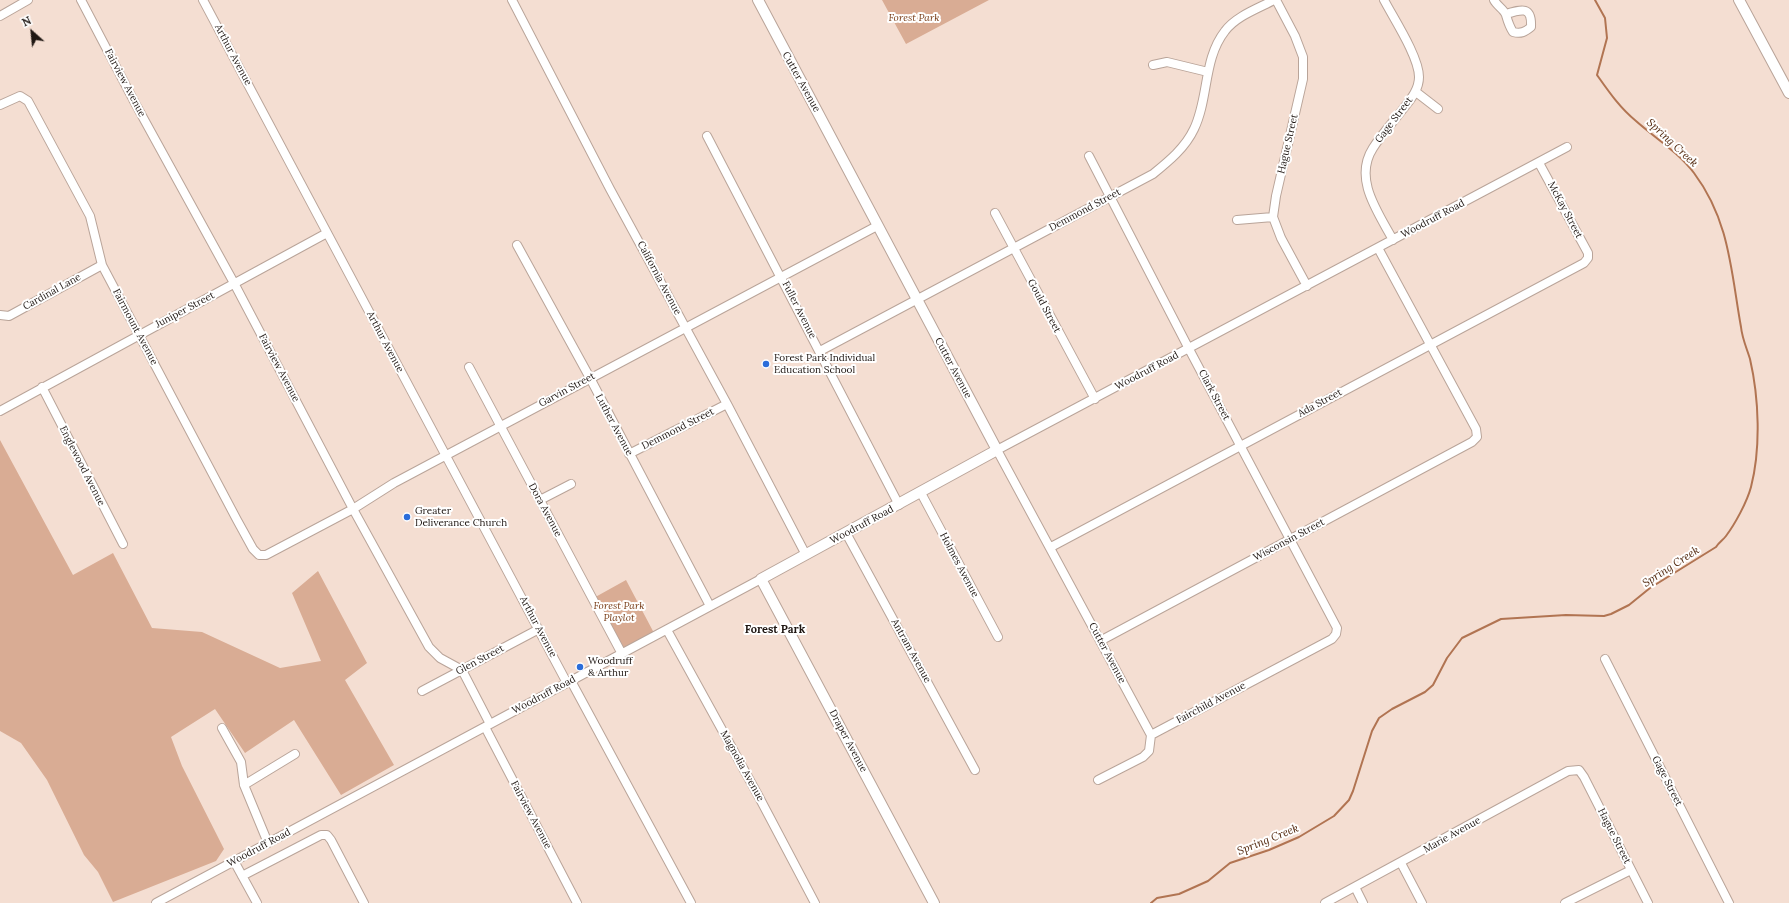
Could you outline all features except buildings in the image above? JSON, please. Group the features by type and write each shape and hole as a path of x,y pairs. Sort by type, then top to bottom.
{"street":[{"path":"0,16 28,0"},
{"name":"Fairview Avenue","path":"81,0 353,509 429,647 440,658 462,670 577,903"},
{"name":"Arthur Avenue","path":"203,0 539,629 691,903"},
{"name":"California Avenue","path":"512,0 610,188 727,404 806,555"},
{"name":"Cutter Avenue","path":"758,0 877,226 1151,735"},
{"name":"Demmond Street","path":"820,351 1109,196 1153,174 1179,152 1194,129 1201,110 1208,72 1216,46 1226,30 1240,19 1275,0"},
{"name":"Hague Street","path":"1275,0 1295,36 1304,57 1303,79 1276,196 1274,217 1280,238 1307,286"},
{"name":"Gage Street","path":"1384,0 1416,61 1419,78 1416,92 1372,148 1365,167 1366,184 1371,199 1393,240"},
{"path":"1494,0 1496,5 1506,14"},
{"path":"1740,0 1789,93"},
{"path":"1153,65 1167,62 1208,72"},
{"path":"1416,92 1438,109"},
{"name":"Fairmount Avenue","path":"0,105 20,96 28,101 90,216 102,265 140,334 237,520 253,549 259,555"},
{"name":"Fuller Avenue","path":"707,136 782,277 899,505"},
{"name":"Woodruff Road","path":"156,903 667,630 921,493 997,450 1567,147"},
{"name":"Clark Street","path":"1090,156 1109,196 1189,349 1291,538 1337,628 1336,634"},
{"name":"McKay Street","path":"1539,163 1588,253 1588,258"},
{"name":"Gould Street","path":"995,212 1095,399"},
{"path":"1237,220 1274,217"},
{"name":"Garvin Street","path":"259,555 266,554 353,509 394,483 445,455 877,226"},
{"name":"Juniper Street","path":"0,411 327,233"},
{"name":"Luther Avenue","path":"517,245 590,378 710,606"},
{"path":"1378,248 1430,344"},
{"name":"Ada Street","path":"1051,547 1584,263 1588,258"},
{"name":"Cardinal Lane","path":"0,315 9,316 102,265"},
{"name":"Wisconsin Street","path":"1100,641 1472,442 1477,437 1476,429 1430,344"},
{"name":"Dora Avenue","path":"469,367 622,654"},
{"name":"Englewood Avenue","path":"42,387 123,544"},
{"name":"Demmond Street","path":"629,454 727,404"},
{"path":"540,500 571,484"},
{"name":"Holmes Avenue","path":"921,493 998,637"},
{"name":"Antram Avenue","path":"846,533 975,770"},
{"name":"Draper Avenue","path":"761,579 934,903"},
{"name":"Glen Street","path":"422,691 539,629"},
{"name":"Magnolia Avenue","path":"667,630 815,903"},
{"name":"Fairchild Avenue","path":"1151,735 1332,639 1336,634"},
{"name":"Gage Street","path":"1605,659 1729,903"},
{"path":"222,728 241,762 244,785 268,843"},
{"path":"1098,780 1142,757 1148,751 1151,735"},
{"path":"244,785 295,754"},
{"name":"Hague Street","path":"1579,770 1584,777 1648,903"},
{"name":"Marie Avenue","path":"1325,903 1568,771 1579,770"},
{"name":"Woodruff Road","path":"242,876 321,836 327,835 364,903"},
{"path":"234,861 257,903"},
{"path":"1401,863 1422,903"},
{"path":"1565,903 1631,870"},
{"path":"1355,887 1363,903"}],"green space":[{"name":"Forest Park","path":"882,0 989,0 906,44"},
{"path":"0,440 73,575 113,553 152,628 202,632 280,668 321,661 292,593 318,571 367,663 345,680 394,765 341,795 294,720 245,753 215,709 171,737 182,766 224,849 216,861 113,902 98,872 84,855 47,780 21,743 0,731"},
{"name":"Forest Park Playlot","path":"626,580 654,633 618,652 590,600"}],"waterway":[{"name":"Spring Creek","path":"1151,903 1157,898 1179,894 1208,881 1230,863 1269,850 1299,837 1334,816 1349,800 1372,731 1379,718 1392,709 1425,692 1433,685 1447,658 1462,638 1501,619 1566,615 1604,616 1611,614 1629,605 1650,588 1716,547 1725,537 1744,506 1751,487 1754,472 1758,423 1757,406 1753,374 1742,335 1731,267 1722,228 1706,191 1688,165 1630,116 1610,94 1597,75 1607,38 1605,18 1595,0"}],"place":[{"name":"Forest Park Individual Education School","path":"766,364"},
{"name":"Greater Deliverance Church","path":"407,517"},
{"name":"Woodruff & Arthur","path":"580,667"}],"district":[{"name":"Forest Park","path":"775,630"}]}
